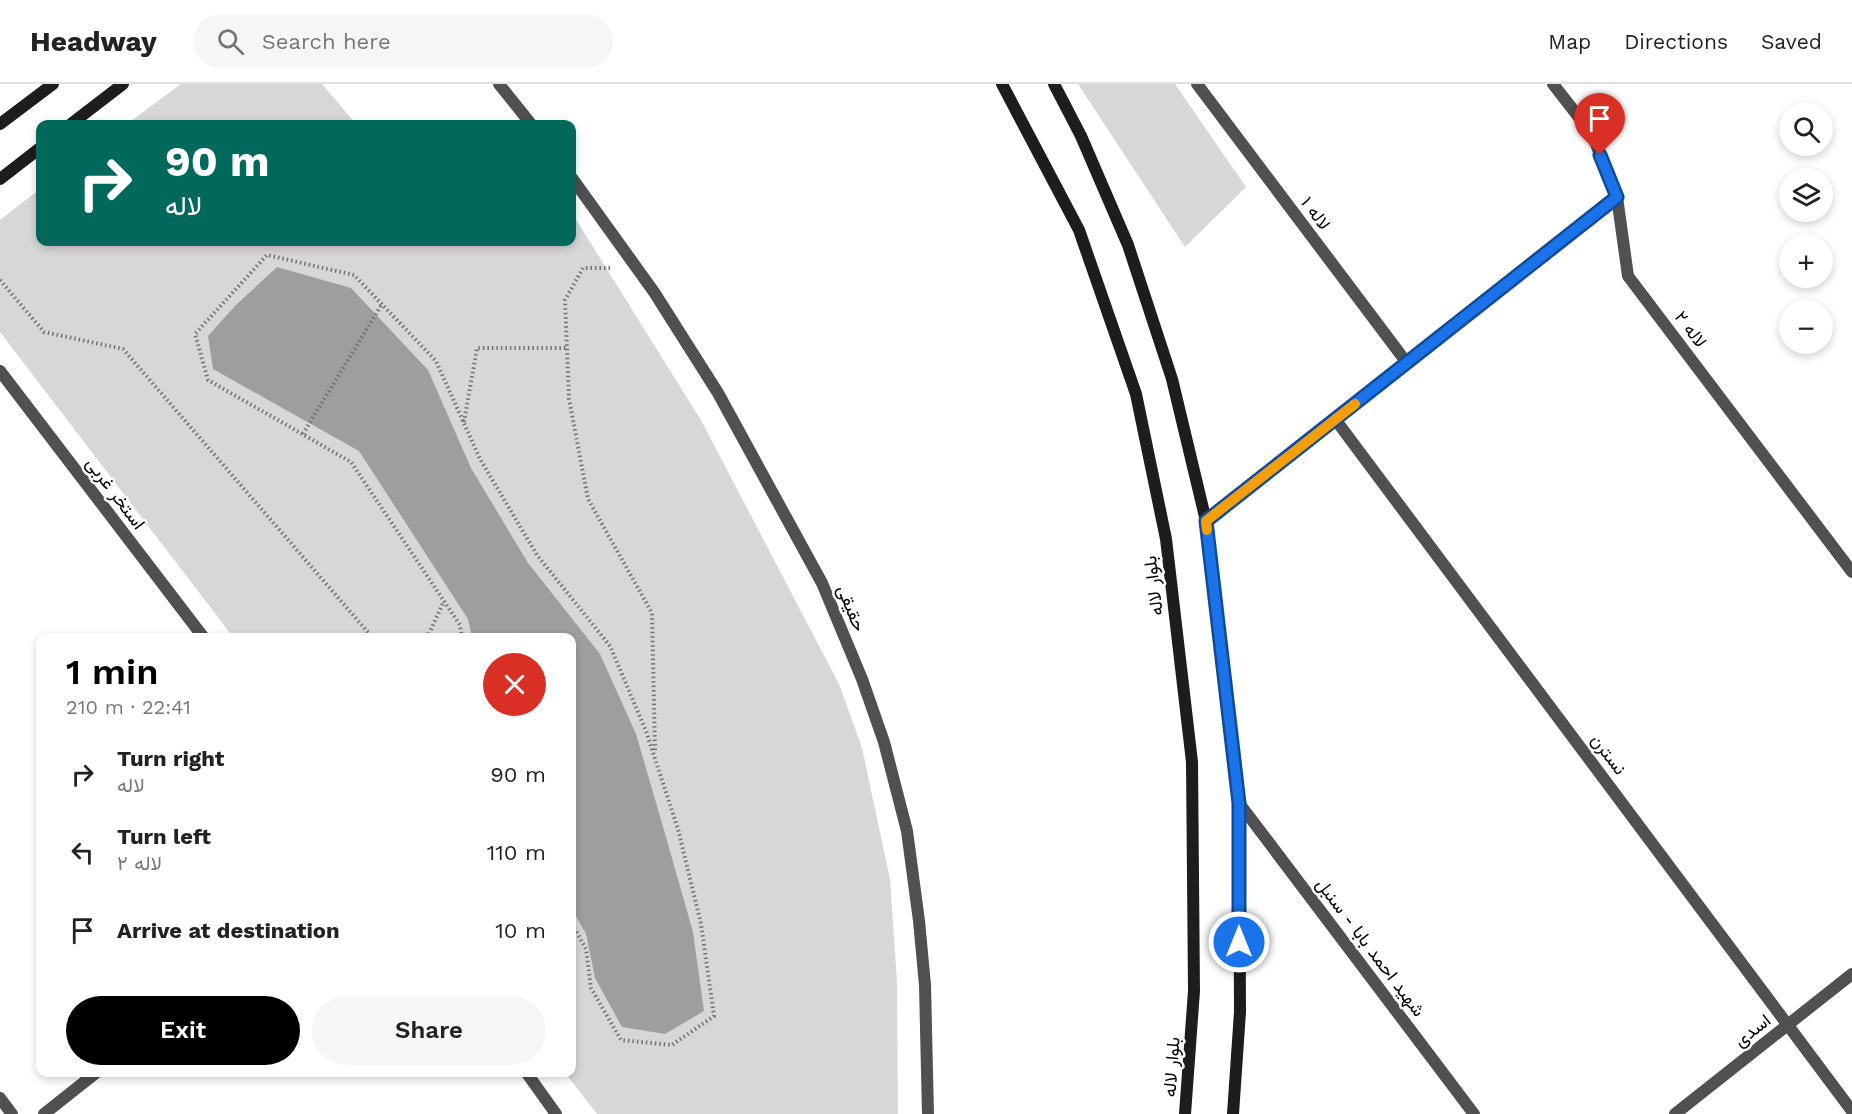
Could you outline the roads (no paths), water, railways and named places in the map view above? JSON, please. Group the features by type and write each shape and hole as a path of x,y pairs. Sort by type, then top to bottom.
{"main road":[{"path":"0,124 53,84"},
{"path":"75,120 123,84"},
{"name":"بلوار لاله","path":"1002,84 1079,230 1136,394 1166,539 1192,762 1194,991 1185,1114"},
{"path":"1054,84 1081,136 1128,245 1172,379 1206,521 1239,803 1240,1012 1233,1114"},
{"path":"0,179 36,151"}],"street":[{"path":"499,84 528,120"},
{"name":"لاله ۱","path":"1197,84 1407,363"},
{"name":"لاله ۲","path":"1553,84 1592,134 1617,197 1628,276 1852,572"},
{"name":"حقیقی","path":"576,184 654,292 718,393 822,583 866,689 884,742 907,831 925,985 928,1114"},
{"path":"1206,521 1617,197"},
{"name":"استخر غربی","path":"0,371 200,633"},
{"name":"نسترن","path":"1335,419 1852,1111"},
{"name":"شهید احمد بابا - سنبل","path":"1239,803 1474,1114"},
{"name":"اسدی","path":"1675,1114 1852,974"},
{"path":"44,1114 91,1077"},
{"path":"530,1077 556,1114"},
{"path":"0,1098 12,1114"}]}
